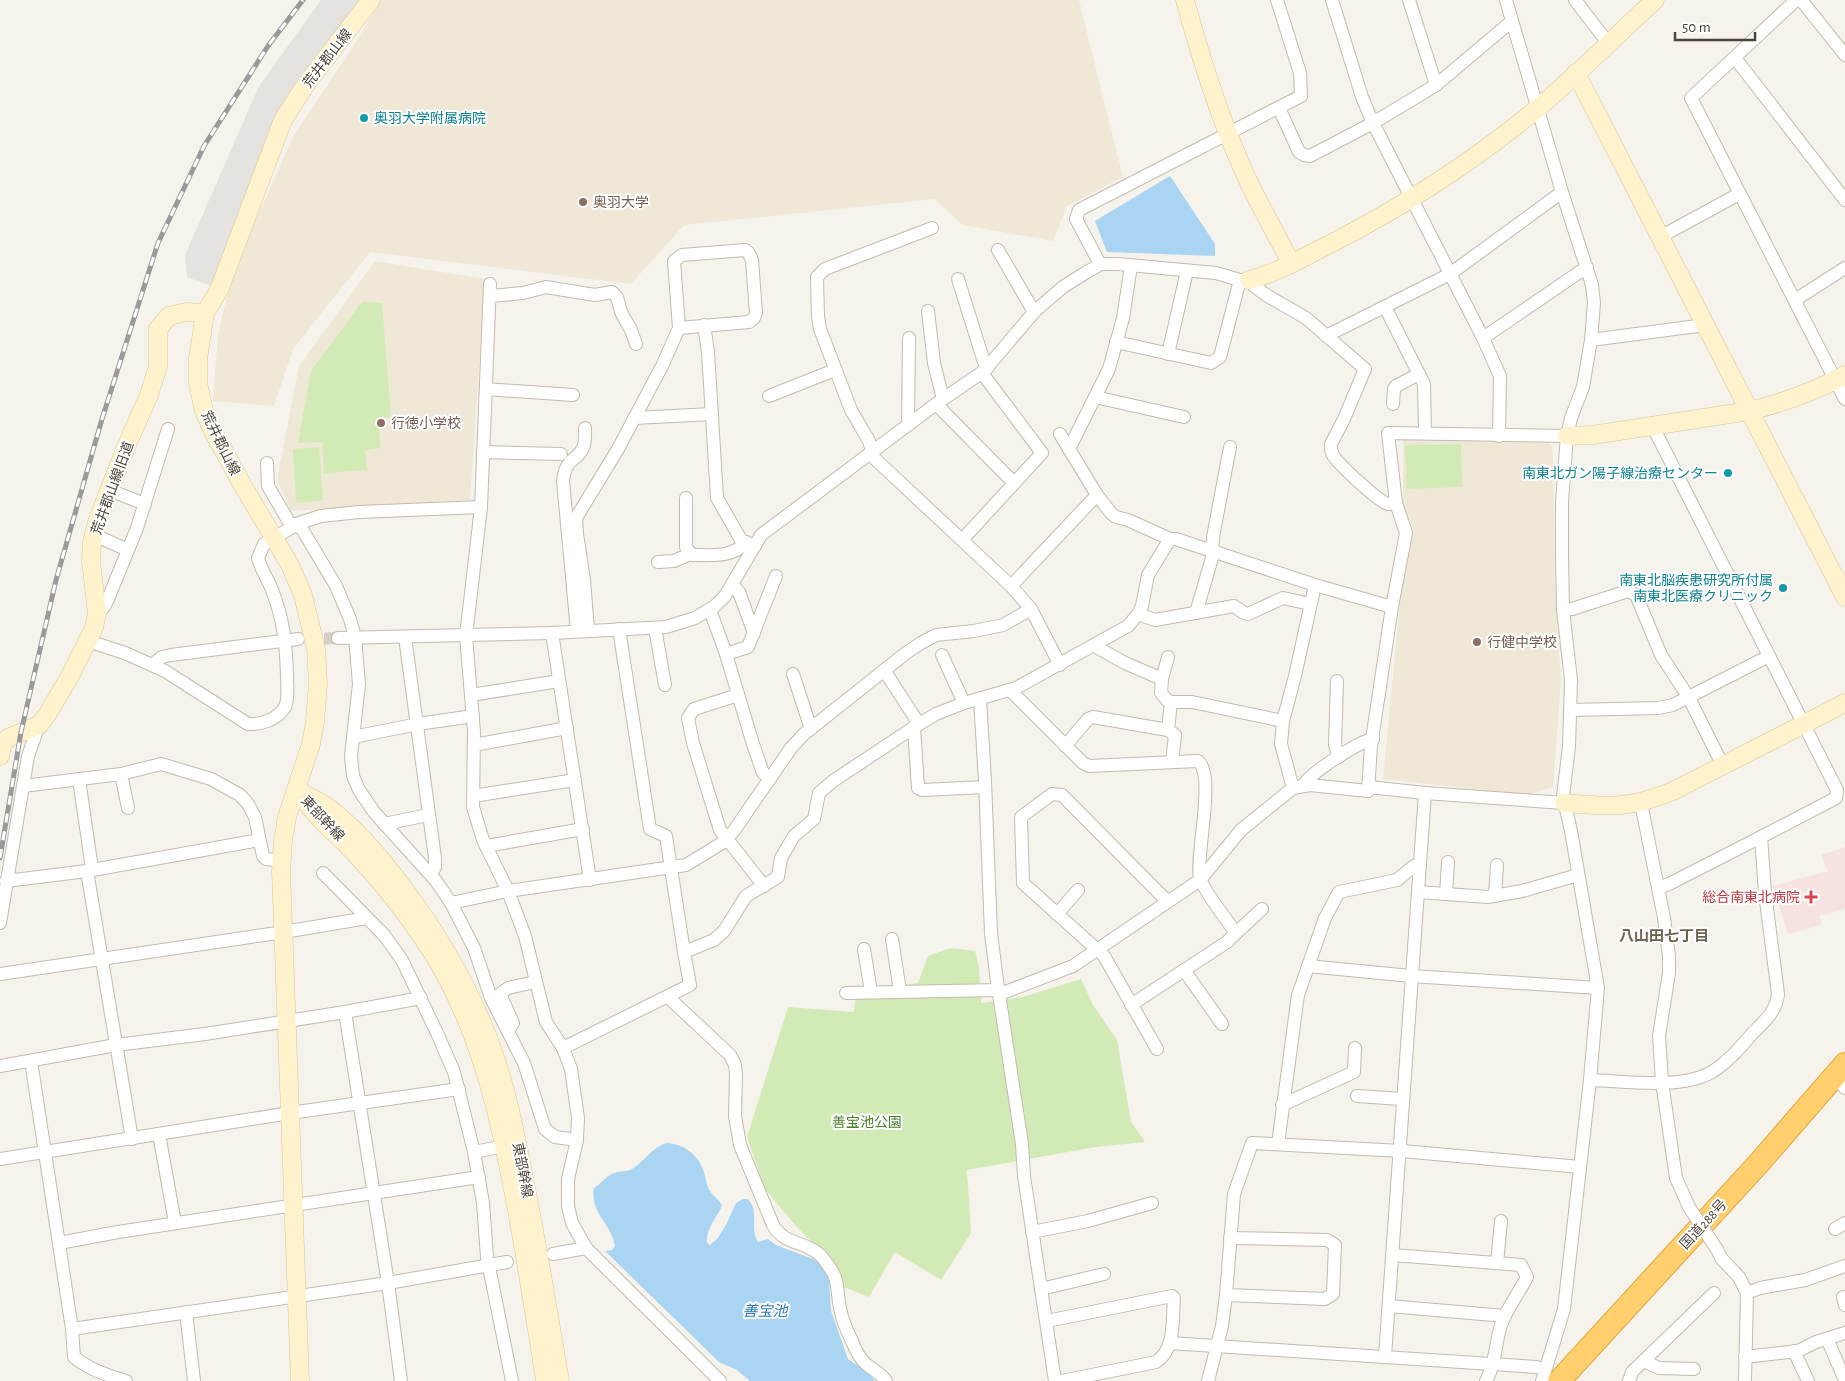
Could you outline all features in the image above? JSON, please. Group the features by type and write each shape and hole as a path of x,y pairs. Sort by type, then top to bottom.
{"highway":[{"name":"国道288号","path":"1548,1377 1759,1163 1844,1080"},
{"name":"国道288号","path":"1571,1381 1844,1080"}],"street":[{"name":"荒井郡山線","path":"300,1381 282,861 287,818 311,744 316,715 318,684 316,649 303,595 290,565 243,486 204,411 198,383 198,359 205,313 218,290 282,120 302,90 371,0"},
{"path":"1185,0 1203,66 1228,134 1255,194 1291,263"},
{"path":"1100,264 1076,220 1079,210 1301,96 1300,73 1278,0"},
{"path":"1332,0 1362,97 1373,123 1483,338 1500,376 1498,436"},
{"path":"1409,0 1436,85"},
{"path":"1170,1343 1536,1367 1548,1377 1564,1309 1590,1080 1598,988 1563,790 1568,764 1571,680 1562,610 1562,501 1567,436 1571,418 1583,387 1591,340 1594,295 1506,0"},
{"path":"1575,0 1608,43"},
{"path":"1245,280 1291,263 1353,232 1411,199 1463,166 1538,107 1655,0"},
{"path":"1796,0 1691,98 1795,300 1840,377 1845,399"},
{"path":"1801,0 1845,55"},
{"path":"1279,108 1299,152 1307,156 1373,123 1436,85 1512,21"},
{"path":"1735,58 1845,200"},
{"path":"1576,73 1845,597"},
{"path":"1326,336 1450,274 1562,192"},
{"path":"1660,237 1740,194"},
{"path":"932,228 825,269 816,277 819,325 851,410 869,441 874,458 1011,586 1031,609 1060,665"},
{"path":"998,250 1034,312"},
{"path":"582,631 584,580 576,534 576,518 618,449 662,366 679,328 675,260 682,255 746,251 752,260 756,313 754,318 749,322 679,328"},
{"path":"658,562 674,561 690,554 730,554 750,544 939,402 985,370 1034,312 1063,287 1100,264 1216,273 1245,280 1266,295 1306,318 1365,369 1344,419 1331,444 1331,451 1336,459 1353,476 1376,496 1388,504 1396,503"},
{"path":"1069,449 1108,373 1123,318 1131,266"},
{"path":"1483,338 1587,267"},
{"path":"1795,300 1845,268"},
{"path":"1168,354 1187,271"},
{"path":"958,279 985,370 1042,452 962,540"},
{"path":"1116,342 1211,363 1220,358 1245,280"},
{"path":"636,344 632,330 621,312 617,296 612,292 595,296 546,287 523,293 490,290 480,507 466,636 473,716 474,815 486,846 508,891 525,936 546,1022 562,1048 573,1076 578,1111 577,1140 568,1179 568,1206 572,1223 586,1248 720,1381"},
{"path":"1385,307 1424,384 1425,433"},
{"path":"928,311 939,402 1014,483"},
{"name":"荒井郡山線旧道","path":"39,726 55,703 94,628 97,613 91,562 94,535 109,490 149,395 158,366 158,329 169,316 186,312 205,313"},
{"path":"704,325 708,352 717,498 741,540 750,544"},
{"path":"1591,340 1704,325"},
{"path":"908,338 908,425"},
{"path":"769,396 835,370"},
{"path":"1393,404 1396,386 1419,374"},
{"path":"1298,787 1310,785 1368,791 1373,739 1392,607 1406,533 1396,503 1388,434 1593,435 1750,411 1782,402 1840,377"},
{"path":"486,389 573,395"},
{"path":"1095,397 1184,417"},
{"path":"634,418 712,414"},
{"path":"1652,425 1837,790 1836,798 1658,888"},
{"path":"582,631 563,481 566,466 584,446 585,428"},
{"path":"97,613 104,607 108,599 128,550 145,504 168,429"},
{"path":"1060,434 1097,495 1114,516 1128,520 1170,539 1176,539 1315,585 1392,607"},
{"path":"1196,613 1212,558 1213,537 1230,447"},
{"path":"483,452 561,454"},
{"path":"267,463 268,486 289,522 302,529 336,586 350,619 355,637 359,692 351,763 355,781 365,800 384,824 431,874 452,903 474,948 484,982 524,1062 545,1128 549,1134 555,1137 577,1140"},
{"path":"109,490 145,504"},
{"path":"1011,586 1097,495"},
{"path":"686,498 686,547 690,554"},
{"path":"88,641 152,664 248,724 261,723 279,713 285,706 292,640 258,558 264,544 309,519 332,515 480,507"},
{"path":"94,535 128,550"},
{"path":"684,952 709,943 721,934 746,896 778,877 781,858 792,838 814,818 819,793 833,781 917,725 941,712 1010,690 1060,665 1123,629 1138,614 1142,606 1148,575 1170,539"},
{"path":"338,638 466,636 666,627 695,618 710,610 725,596 750,544"},
{"path":"726,654 748,647 776,576"},
{"path":"732,584 739,592 754,633"},
{"path":"1298,787 1281,744 1283,721 1315,585"},
{"path":"1562,610 1572,609 1626,591 1632,592 1638,600 1661,655 1689,698 1723,766"},
{"path":"1138,614 1155,620 1234,606 1248,614 1283,598 1310,604"},
{"path":"452,903 508,891 686,865 726,839 795,744 906,652 936,635 974,631 1003,625 1031,609"},
{"path":"710,610 726,654 763,772 770,779"},
{"path":"655,628 665,685"},
{"path":"562,1048 690,985 666,836 650,829 619,629"},
{"path":"552,633 590,880"},
{"path":"405,637 436,864 431,874"},
{"path":"152,664 162,657 171,655 292,640"},
{"path":"1096,644 1098,648 1125,663 1162,679"},
{"path":"942,655 964,704"},
{"path":"1570,710 1658,708 1673,705 1769,656"},
{"path":"1168,657 1162,679 1162,696 1171,702 1192,702 1283,721"},
{"path":"884,670 917,725 918,788 922,790 985,788"},
{"path":"793,674 811,729"},
{"path":"471,695 559,680"},
{"path":"1337,681 1335,744 1339,756"},
{"path":"1010,690 1083,763 1089,766 1198,761 1204,768 1205,814 1200,880 1236,933"},
{"path":"738,695 694,709 688,718 693,744 720,830 764,886"},
{"path":"980,699 991,932 1022,1144 1024,1176 1055,1381"},
{"path":"1168,730 1171,702"},
{"path":"1369,787 1425,793 1606,806 1641,803 1672,791 1845,703"},
{"path":"353,737 418,724 473,716"},
{"path":"1066,746 1088,719 1093,717 1168,730 1175,735 1172,762"},
{"path":"0,756 3,743 11,735 39,726"},
{"path":"0,923 28,756 39,726"},
{"path":"474,745 567,728"},
{"path":"846,993 900,991 999,992 1067,969 1200,880 1240,830 1339,756 1362,742 1373,739"},
{"path":"23,786 121,774 161,764 210,780 240,795 248,804 255,817 261,853 264,858 282,861"},
{"path":"121,774 128,808"},
{"path":"79,779 102,960 132,1139"},
{"path":"473,796 575,780"},
{"name":"東部幹線","path":"296,790 325,805 339,817 394,875 439,938 468,990 503,1082 518,1143 560,1381"},
{"name":"東部幹線","path":"296,790 319,818 344,842 397,903 432,953 462,1013 488,1082 505,1146 545,1381"},
{"path":"1157,1049 1104,956 1025,885 1022,880 1020,819 1022,814 1055,793 1062,795 1168,901"},
{"path":"1385,1356 1425,793"},
{"path":"1641,803 1664,918 1670,965 1659,1036 1662,1082 1676,1178 1688,1207 1721,1258 1739,1277 1747,1293 1745,1381"},
{"path":"384,824 428,815"},
{"path":"486,846 583,829"},
{"path":"1590,1080 1662,1082 1685,1081 1698,1077 1719,1067 1737,1051 1776,1006 1778,994 1765,893 1761,837"},
{"path":"6,882 90,870 259,840"},
{"path":"1446,894 1448,862"},
{"path":"1278,1144 1298,995 1324,918 1339,892 1397,880 1414,866 1420,865"},
{"path":"1496,896 1497,865"},
{"path":"323,873 384,935 402,960 438,1033 459,1089 479,1177 484,1210 485,1242 512,1381"},
{"path":"1418,892 1479,897 1496,896 1522,891 1578,875"},
{"path":"1057,914 1078,890"},
{"path":"1132,1005 1226,942 1262,909"},
{"path":"0,974 102,960 367,918"},
{"path":"892,939 900,991"},
{"path":"864,949 871,992"},
{"path":"1308,966 1411,976 1598,988"},
{"path":"1184,970 1222,1024"},
{"path":"468,990 484,982"},
{"path":"508,1031 513,1023 500,994 506,989 535,982"},
{"path":"668,997 730,1055 735,1065 735,1116 740,1145 773,1225 778,1234 820,1255 830,1267 838,1283 842,1319 858,1354 866,1364 883,1376 886,1381"},
{"path":"0,1066 116,1045 288,1021 421,998"},
{"path":"345,1012 372,1193 388,1283 401,1381"},
{"path":"1282,1105 1354,1072 1355,1048"},
{"path":"31,1061 72,1329 74,1357 99,1372 126,1381"},
{"path":"0,1159 290,1113 459,1089"},
{"path":"1357,1096 1402,1099"},
{"path":"159,1134 175,1224"},
{"path":"1208,1381 1226,1295 1236,1187 1252,1143 1399,1151 1580,1167"},
{"path":"474,1152 505,1146"},
{"path":"59,1243 479,1177"},
{"path":"1032,1232 1088,1221 1152,1203"},
{"path":"1498,1264 1500,1221"},
{"path":"1226,1295 1326,1299 1333,1294 1335,1245 1327,1240 1230,1238"},
{"path":"553,1254 586,1248"},
{"path":"1393,1255 1520,1265 1526,1273 1527,1277 1505,1316 1498,1336 1493,1365 1486,1381"},
{"path":"72,1329 388,1283 507,1262"},
{"path":"1747,1293 1760,1288 1805,1280 1845,1266"},
{"path":"1041,1289 1104,1274"},
{"path":"1629,1381 1632,1372 1714,1293"},
{"path":"1047,1321 1172,1296 1174,1298 1170,1343 1165,1355 1156,1362 1062,1381"},
{"path":"1389,1306 1505,1316"},
{"path":"186,1312 194,1381"},
{"path":"1745,1356 1794,1351 1845,1333"},
{"path":"1827,1338 1845,1380"},
{"path":"1794,1351 1808,1381"},
{"path":"1644,1361 1658,1368 1694,1370"}],"shaded area":[{"path":"321,0 361,0 316,55 285,103 213,287 187,277 185,255 259,86"},
{"name":"奥羽大学","path":"381,0 1079,0 1123,177 1067,206 1053,241 963,225 934,199 684,225 631,284 370,252 293,349 274,406 213,401 218,334 234,268 294,135 351,50"},
{"name":"行徳小学校","path":"375,261 485,279 470,500 291,511 277,480 299,366"},
{"name":"行健中学校","path":"1403,440 1550,443 1553,448 1555,591 1561,680 1553,787 1526,795 1383,779 1400,603 1413,530 1403,502"},
{"name":"総合南東北病院","path":"1845,847 1845,909 1820,916 1821,925 1788,934 1773,886 1828,871 1821,855"}],"green space":[{"path":"362,302 382,303 391,417 379,419 380,448 365,450 367,470 324,473 322,442 298,443 311,371"},
{"path":"1461,444 1462,487 1407,489 1405,445"},
{"path":"319,447 323,500 296,503 293,449"},
{"name":"善宝池公園","path":"951,948 975,951 979,967 981,1003 1023,997 1081,979 1093,1005 1117,1040 1131,1122 1145,1142 1096,1147 967,1170 971,1233 941,1280 895,1252 869,1297 841,1286 827,1258 795,1225 765,1189 747,1137 788,1007 854,1012 856,993 918,983 928,956"}],"water":[{"path":"1170,176 1215,244 1215,256 1107,252 1095,221"},
{"name":"善宝池","path":"666,1143 679,1145 694,1155 704,1172 709,1189 722,1206 710,1228 707,1243 710,1245 717,1239 736,1203 743,1199 748,1199 752,1204 754,1231 758,1242 768,1239 776,1245 813,1259 823,1266 829,1279 831,1311 848,1359 866,1371 875,1381 750,1381 737,1370 719,1362 605,1251 612,1250 615,1246 610,1231 595,1204 594,1188 612,1174 632,1169 653,1151"}],"tunnel":[{"path":"306,639 338,638"}],"railway":[{"path":"0,858 21,732 56,580 102,419 158,243 204,146 268,46 303,0"}],"place":[{"name":"奥羽大学附属病院","path":"364,118"},
{"name":"奥羽大学","path":"583,202"},
{"name":"行徳小学校","path":"381,423"},
{"name":"南東北ガン陽子線治療センター","path":"1728,473"},
{"name":"南東北脳疾患研究所付属 南東北医療クリニック","path":"1783,588"},
{"name":"行健中学校","path":"1477,642"},
{"name":"総合南東北病院","path":"1811,897"}],"district":[{"name":"八山田七丁目","path":"1664,936"}]}
